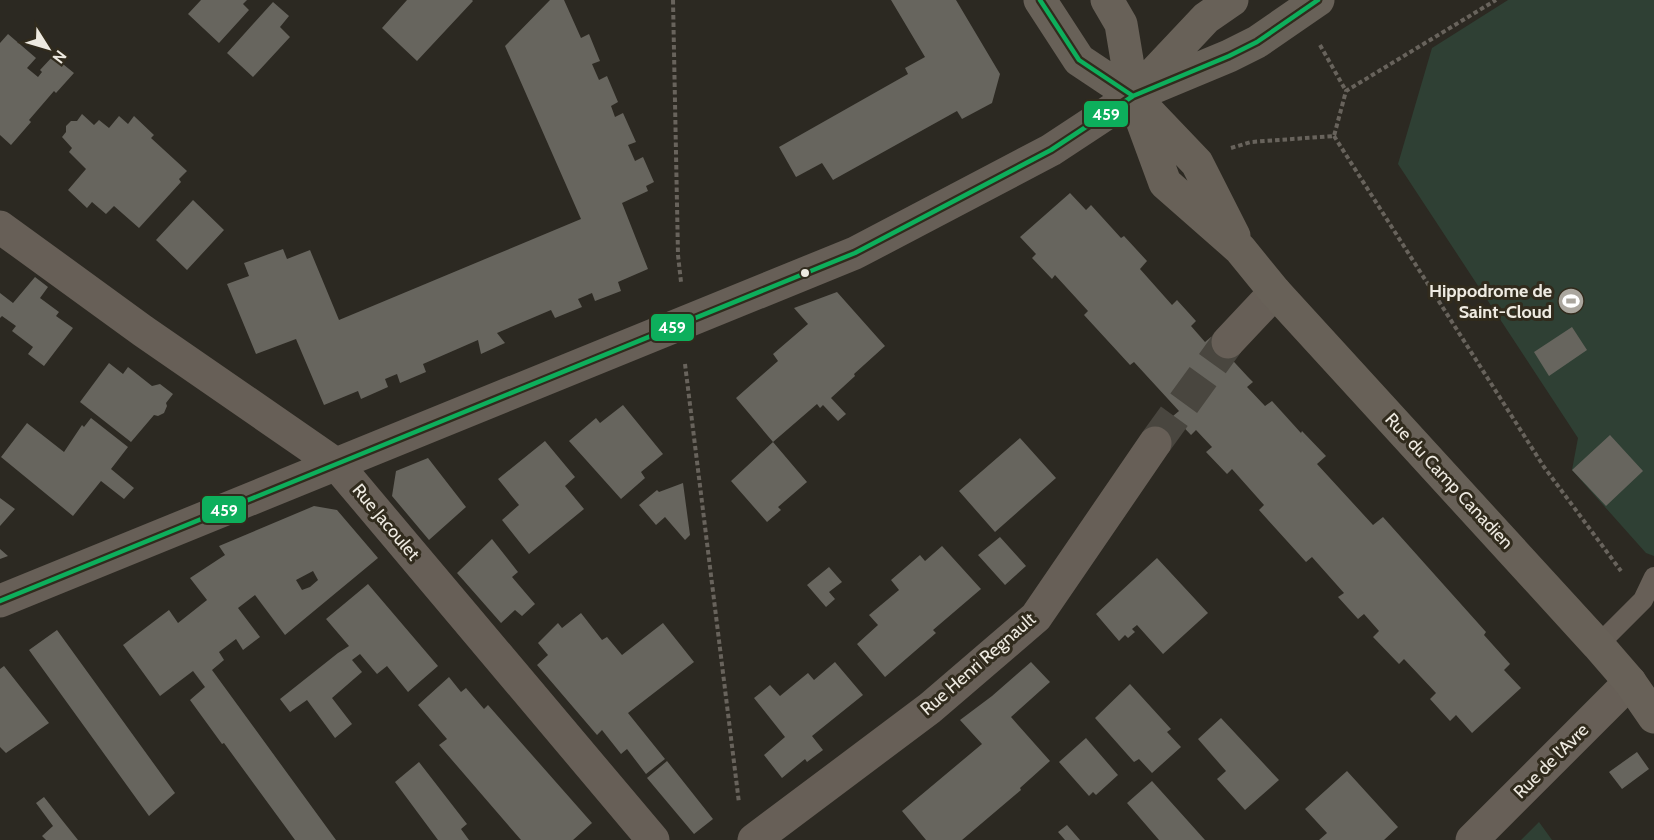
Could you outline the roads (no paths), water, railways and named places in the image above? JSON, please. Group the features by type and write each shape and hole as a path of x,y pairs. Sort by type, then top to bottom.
{"main road":[{"path":"1040,0 1079,60 1133,96"},
{"name":"Rue du Camp Canadien","path":"1107,0 1121,24 1133,96 1165,183 1240,249 1275,291 1598,645 1630,682 1654,717"},
{"path":"1133,96 1206,18 1232,0"},
{"path":"1133,96 1257,42 1318,0"}],"street":[{"path":"0,601 855,253 1051,150 1133,96"},
{"name":"Rue Jacoulet","path":"0,227 143,331 337,465 653,840"},
{"path":"1228,342 1275,291"},
{"name":"Rue Henri Regnault","path":"754,840 930,708 1036,616 1155,443"},
{"name":"Rue de l'Avre","path":"1472,840 1630,682"}],"lane":[{"path":"1598,645 1643,600 1654,577"}],"tunnel":[{"path":"1155,443 1228,342"}],"place":[{"name":"Hippodrome de Saint-Cloud","path":"1571,301"}]}
